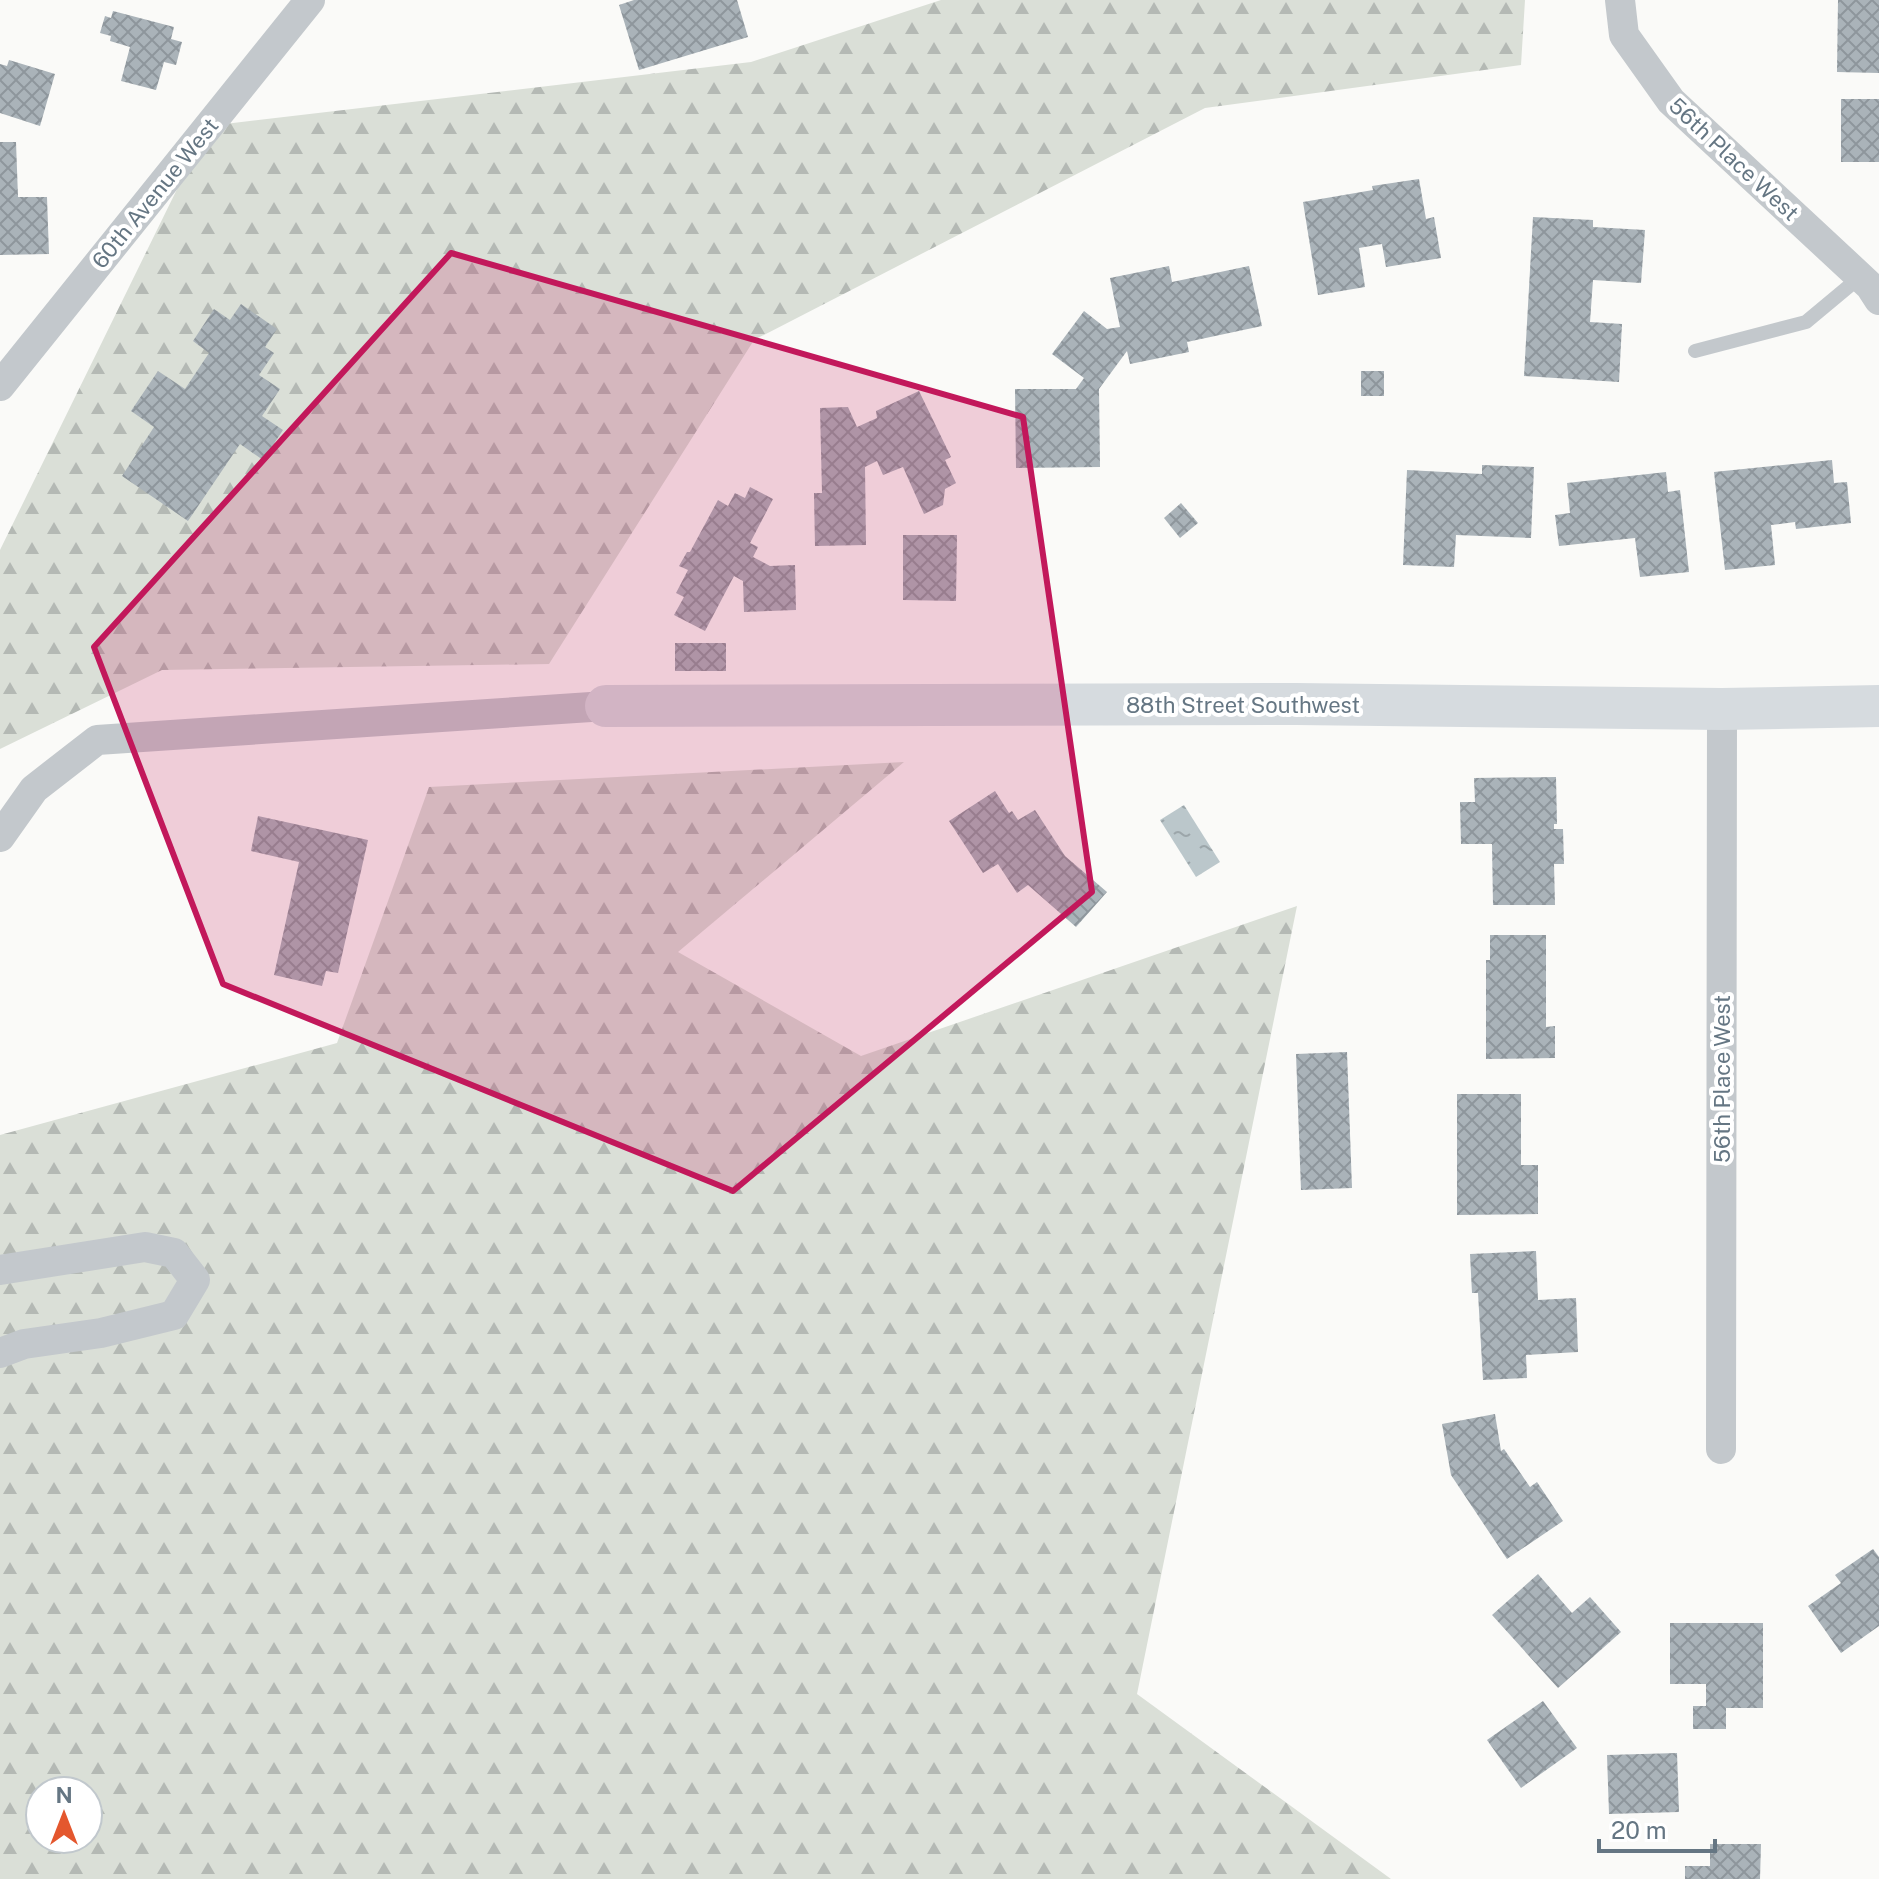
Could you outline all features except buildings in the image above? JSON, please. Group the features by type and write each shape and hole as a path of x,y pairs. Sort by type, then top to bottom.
{"street":[{"name":"60th Avenue West","path":"0,386 310,0"},
{"name":"56th Place West","path":"1620,0 1624,35 1671,101 1870,288"},
{"name":"88th Street Southwest","path":"606,706 1296,704 1722,709 1879,706"},
{"path":"0,837 34,789 97,740 606,706"},
{"name":"56th Place West","path":"1721,1449 1722,709"},
{"path":"0,1270 145,1247 174,1253 195,1280 174,1315 101,1333 24,1344 0,1353"}],"lane":[{"path":"1695,351 1806,322 1870,288"}],"highlighted area":[{"path":"451,253 1023,417 1092,892 733,1191 223,984 94,647"}],"green space":[{"path":"941,0 1525,0 1521,65 1205,108 754,340 549,664 162,670 0,749 0,550 208,126 751,62"},
{"path":"904,762 678,952 861,1056 1297,906 1137,1694 1391,1879 0,1879 0,1135 337,1043 429,787"}],"water":[{"path":"1184,805 1220,862 1196,877 1160,820"}]}
